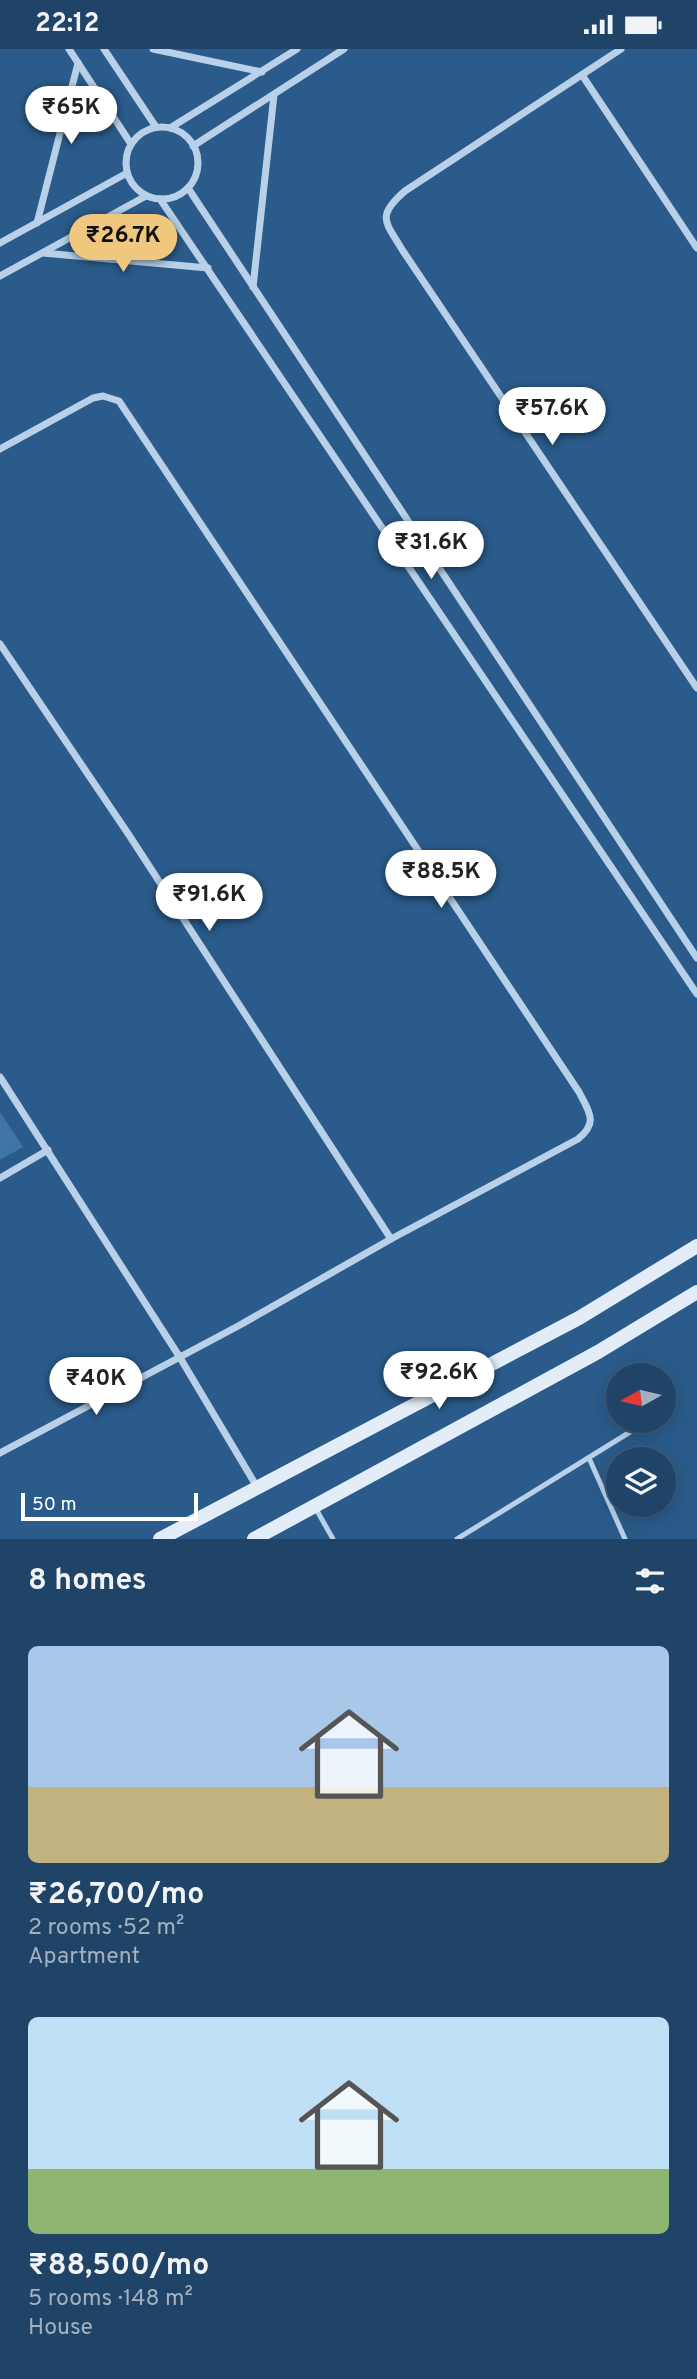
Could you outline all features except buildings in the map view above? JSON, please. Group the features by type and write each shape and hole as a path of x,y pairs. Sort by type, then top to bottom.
{"street":[{"path":"69,49 131,144"},
{"path":"104,49 156,127"},
{"path":"153,49 262,72"},
{"path":"170,128 297,49"},
{"path":"194,146 344,49"},
{"path":"621,49 405,191 386,209 385,218 403,251 697,688"},
{"path":"37,223 78,63"},
{"path":"582,75 697,248"},
{"path":"253,287 274,95"},
{"path":"156,127 170,128 184,134 194,146 198,160 196,176 188,188 175,197 160,199 146,195 134,186 127,173 126,158 131,144 142,133 156,127"},
{"path":"0,243 127,173"},
{"path":"188,188 697,958"},
{"path":"0,276 146,195"},
{"path":"160,199 697,994"},
{"path":"42,253 208,268"},
{"path":"0,449 93,398 103,396 120,401 579,1092 591,1122 587,1132 578,1139 0,1453"},
{"path":"0,644 129,835 391,1239"},
{"path":"0,1077 180,1356 257,1487"},
{"path":"0,1178 48,1150"},
{"path":"160,1539 579,1318 697,1246"},
{"path":"254,1539 598,1352 697,1292"}],"lane":[{"path":"457,1539 629,1433"},
{"path":"589,1458 625,1539"},
{"path":"314,1506 333,1539"}],"shaded area":[{"path":"0,1112 23,1147 0,1160"}]}
